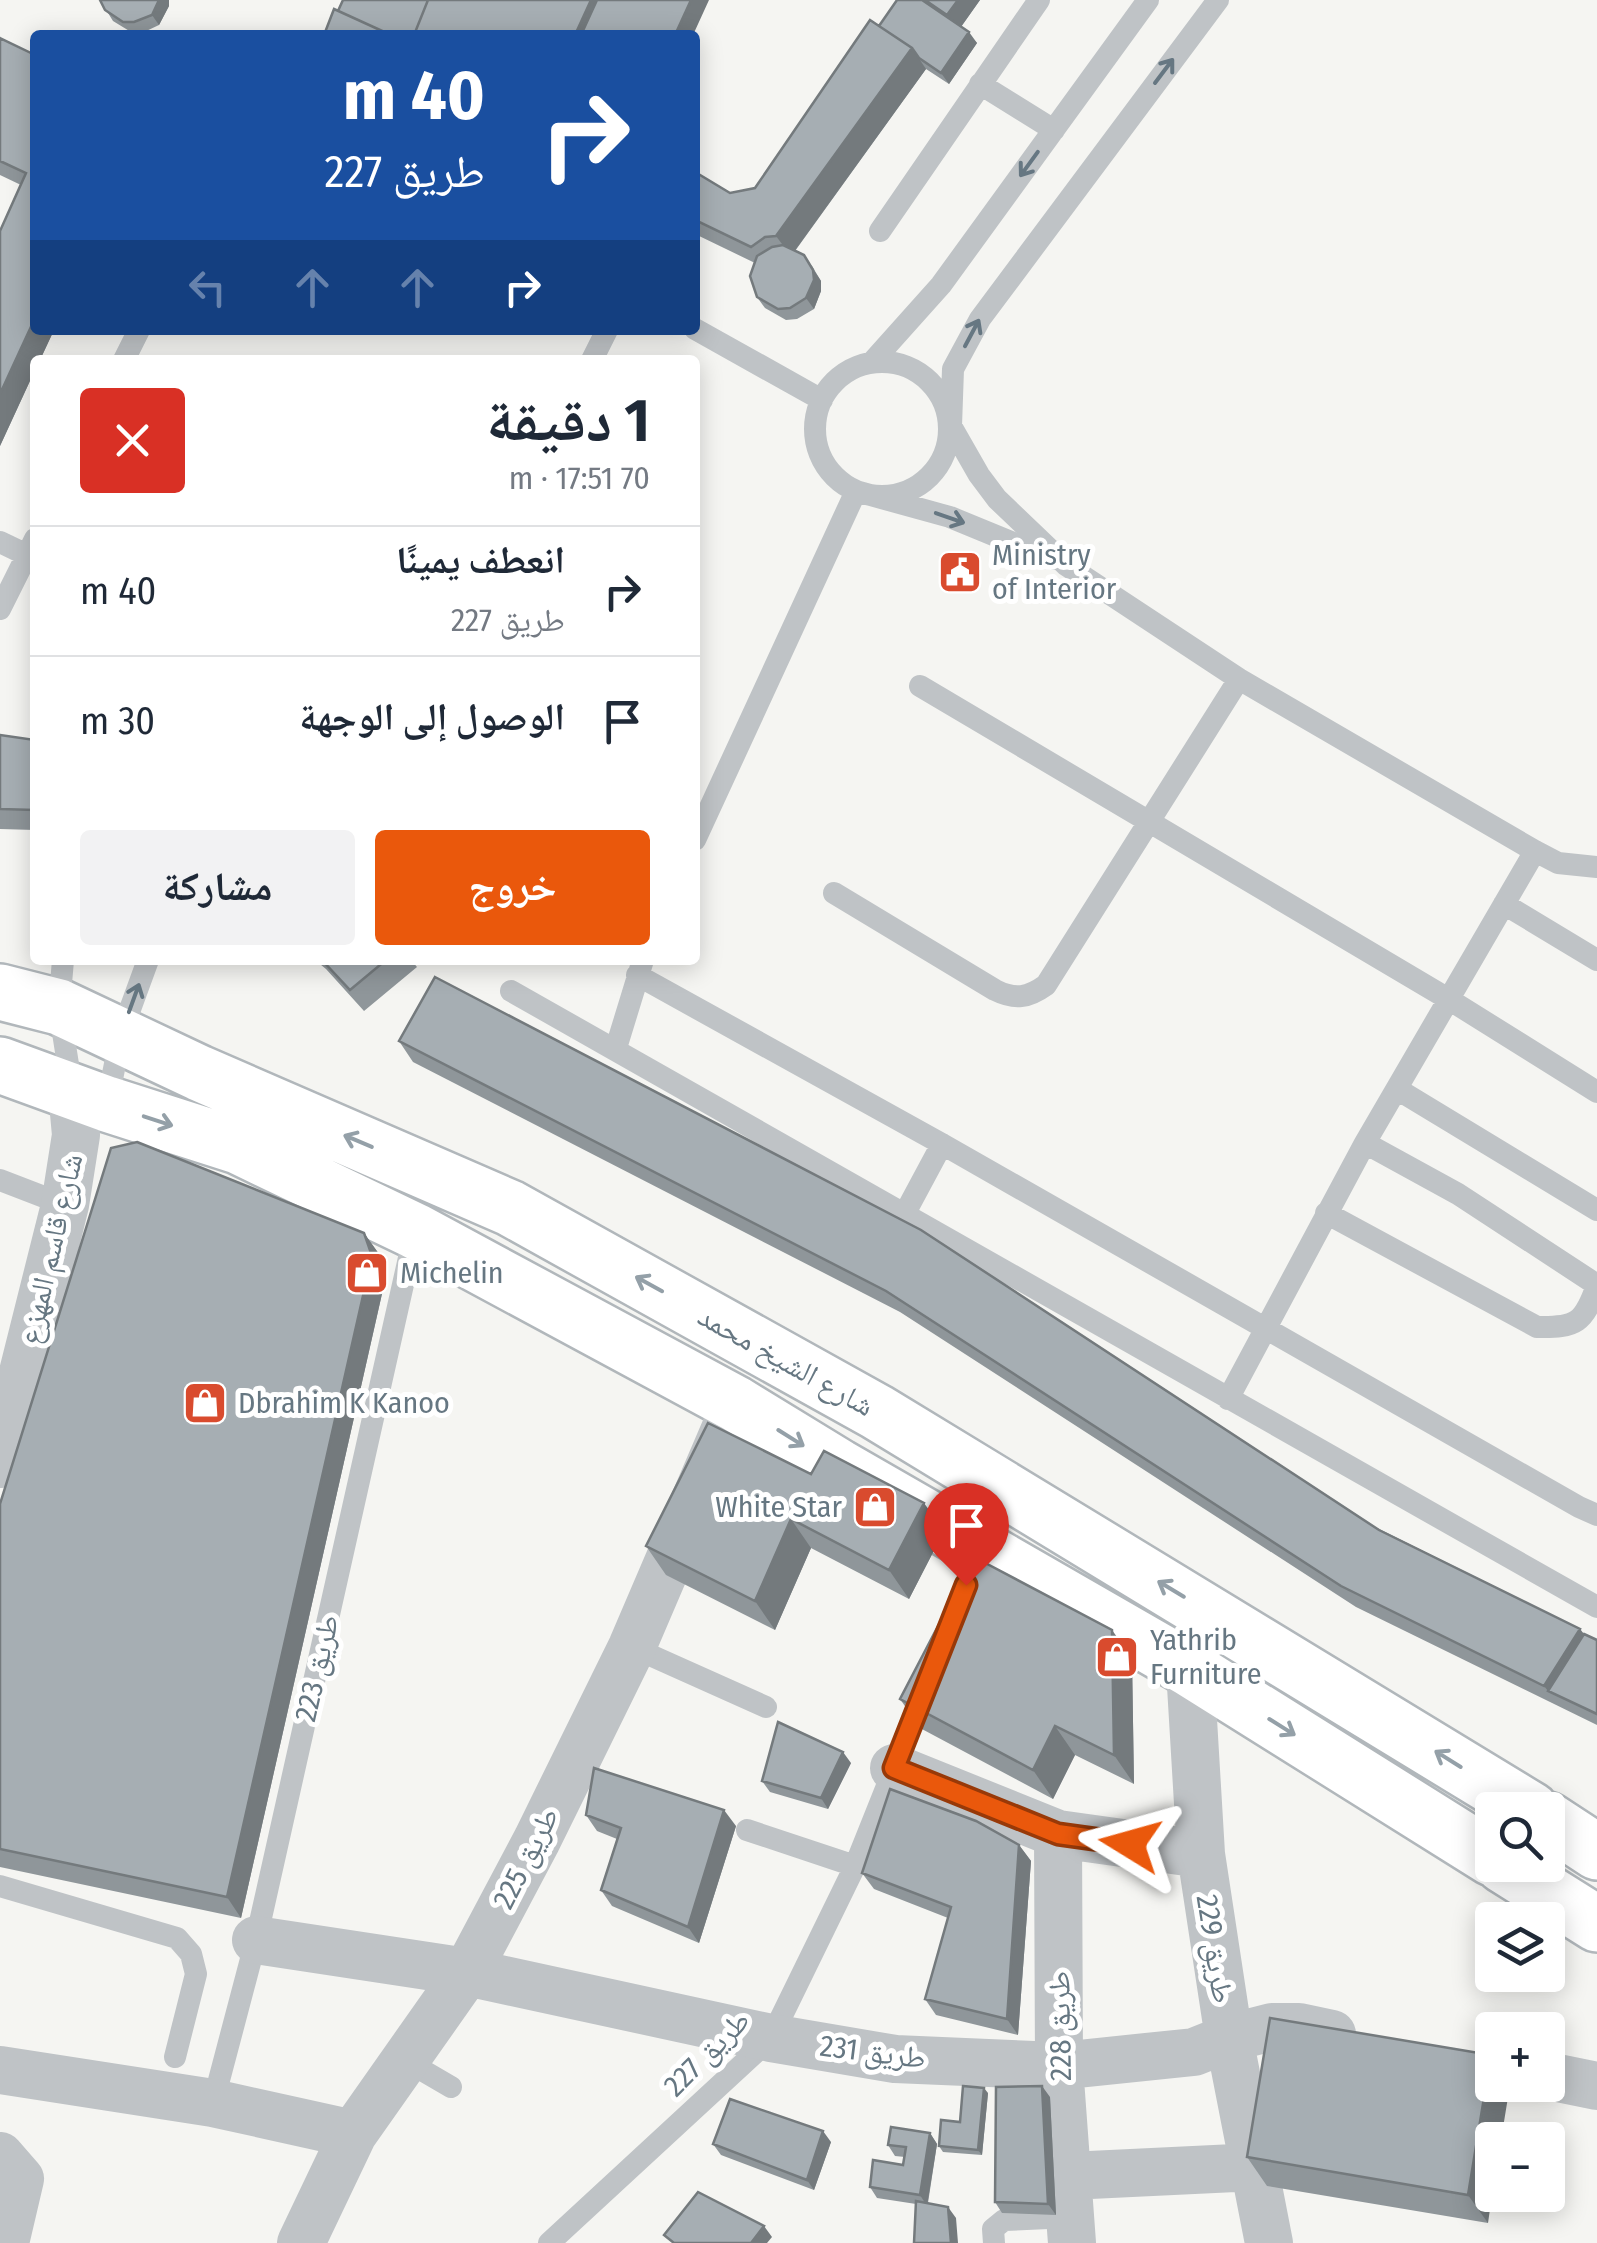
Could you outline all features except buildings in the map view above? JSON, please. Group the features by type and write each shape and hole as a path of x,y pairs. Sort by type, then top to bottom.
{"main road":[{"name":"شارع الشيخ محمد","path":"0,992 61,984 120,1034 198,1074 510,1208 878,1412 1567,1829"},
{"name":"شارع الشيخ محمد","path":"0,1064 238,1146 416,1231 736,1404 977,1558 1190,1669 1475,1847"},
{"path":"1530,1882 1597,1924"}],"street":[{"name":"شارع قاسم المهزع","path":"0,1464 6,1414 65,1205 76,1135 90,1098"},
{"name":"طريق 225","path":"300,2243 353,2134 467,1972 537,1840 632,1647 736,1404"},
{"name":"طريق 229","path":"1190,1669 1201,1854 1229,2038 1268,2243"},
{"path":"894,1768 1058,1834 1201,1854"},
{"name":"طريق 228","path":"1058,1834 1058,2066 1070,2212"},
{"name":"طريق 231","path":"256,1940 467,1972 771,2038 895,2059 1058,2066 1194,2052 1272,2027 1299,2027 1376,2042"},
{"path":"0,2070 213,2103 353,2134"},
{"path":"1565,2079 1597,2086"},
{"path":"0,2156 20,2178 5,2243"},
{"path":"1070,2212 1256,2167"}],"lane":[{"path":"880,231 1039,0"},
{"path":"873,361 940,285 1148,0"},
{"path":"856,492 880,497 910,490 930,478 948,449 953,370 980,319 1218,0"},
{"path":"980,84 1054,130"},
{"path":"700,332 822,400"},
{"path":"1066,565 950,517 856,492 834,476 818,452 814,418 828,388 850,368 873,361 904,364 929,378 979,475 998,499 1066,565 1239,679 1535,851 1558,862 1597,867"},
{"path":"700,829 856,492"},
{"path":"0,542 30,547"},
{"path":"0,610 30,549"},
{"path":"834,893 995,990 1021,998 1034,994 1046,985 1239,679"},
{"path":"920,686 1150,820 1597,1092"},
{"path":"1228,1399 1365,1142 1535,851"},
{"path":"1504,904 1597,960"},
{"path":"90,1098 146,965"},
{"path":"616,1048 640,967 1266,1330 1579,1508 1597,1514"},
{"path":"61,984 90,1098"},
{"path":"511,991 1597,1606"},
{"path":"1397,1089 1597,1210"},
{"path":"1326,1213 1537,1327 1566,1328 1587,1314 1597,1285 1458,1194 1365,1142"},
{"path":"905,1213 942,1144"},
{"path":"0,1180 65,1205"},
{"name":"طريق 223","path":"213,2103 256,1940 416,1231"},
{"path":"632,1647 766,1707"},
{"name":"طريق 227","path":"549,2243 771,2038 855,1866 930,1676"},
{"path":"747,1830 855,1866"},
{"path":"0,1886 177,1938 190,1954 196,1974 175,2057"},
{"path":"403,2059 451,2087"},
{"path":"994,2243 992,2229 1004,2220 1070,2212"}],"place":[{"name":"Ministry of Interior","path":"960,572"},
{"name":"Michelin","path":"367,1273"},
{"name":"Dbrahim K Kanoo","path":"205,1403"},
{"name":"White Star","path":"875,1507"},
{"name":"Yathrib Furniture","path":"1117,1657"}],"route":[{"path":"966,1585 894,1768 1058,1834 1130,1844"}]}
